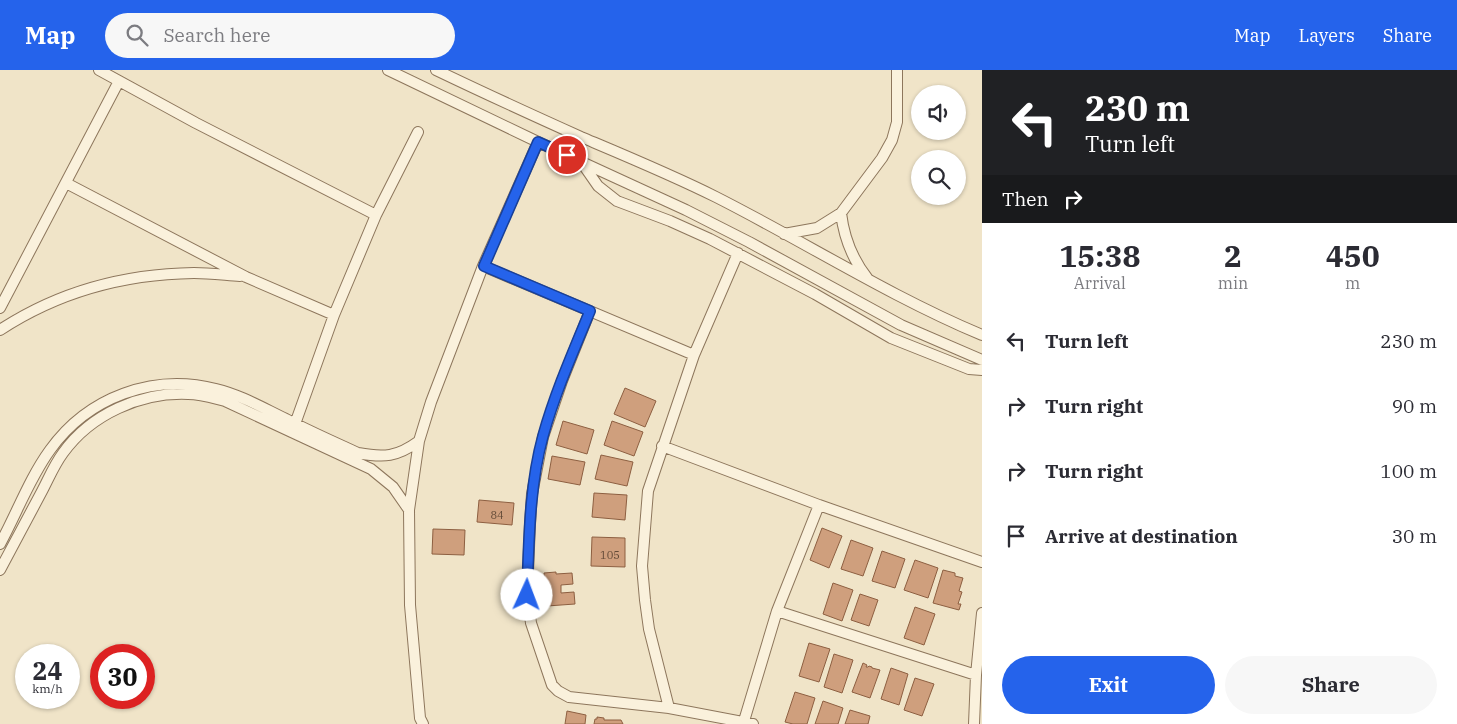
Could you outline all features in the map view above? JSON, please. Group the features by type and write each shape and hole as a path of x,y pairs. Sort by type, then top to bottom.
{"street":[{"path":"99,70 196,123 376,215"},
{"path":"388,70 714,223 901,326 982,360"},
{"path":"436,70 581,137 666,173 717,198 942,318 982,335"},
{"path":"784,234 817,228 841,214 882,158 892,140 897,122 897,70"},
{"path":"0,308 119,81"},
{"path":"295,424 334,315 376,215 418,132"},
{"path":"420,722 410,605 409,510 419,441 484,266 538,142"},
{"path":"582,162 598,186 617,201 692,231 738,253 815,294 890,338 969,368 982,370"},
{"path":"66,183 246,277 334,315"},
{"path":"841,214 844,233 851,253 870,281"},
{"path":"669,708 649,629 642,566 648,491 694,355 738,253"},
{"path":"484,266 694,355"},
{"path":"0,330 18,318 56,300 96,286 145,276 196,273 246,277"},
{"path":"590,311 562,381 543,437 532,494 527,595 531,623 549,679 558,692 569,696 669,708 749,723 776,610 819,505"},
{"path":"1,540 56,441 86,413 107,400 123,393 164,384 202,386 237,396 295,424 356,457 382,477 402,498 409,510"},
{"path":"0,570 62,454 77,436 94,421 134,402 172,394 208,396 226,401 356,457 390,456 400,453 419,441"},
{"path":"662,446 819,505 982,562"},
{"path":"776,610 976,675"},
{"path":"974,724 976,675 982,613"}],"building":[{"path":"625,388 656,401 645,427 614,414"},
{"path":"563,421 594,430 587,454 556,445"},
{"path":"612,421 643,432 634,456 604,445"},
{"path":"601,455 633,462 627,486 595,479"},
{"path":"552,456 585,462 580,485 548,479"},
{"path":"594,493 627,495 625,520 592,517"},
{"path":"479,500 514,503 512,525 477,522"},
{"path":"822,528 842,536 829,568 810,560"},
{"path":"433,529 465,530 464,555 432,554"},
{"path":"592,537 625,538 625,567 591,566"},
{"path":"851,540 873,548 863,576 841,569"},
{"path":"882,551 905,559 895,588 872,581"},
{"path":"915,560 938,568 928,598 904,590"},
{"path":"943,570 955,573 955,576 963,578 959,591 962,592 958,604 961,604 959,610 933,603"},
{"path":"556,572 556,574 572,573 573,584 561,585 561,593 574,592 575,604 547,606 544,573"},
{"path":"833,583 853,590 842,621 823,614"},
{"path":"860,594 878,600 869,626 851,620"},
{"path":"915,607 935,614 924,645 904,638"},
{"path":"809,643 830,649 819,682 799,676"},
{"path":"834,654 853,660 842,693 824,687"},
{"path":"863,663 867,665 866,667 869,666 880,670 870,698 852,692"},
{"path":"891,668 908,674 899,705 881,699"},
{"path":"915,678 934,684 922,716 904,710"},
{"path":"795,692 815,698 807,724 785,722"},
{"path":"823,701 843,708 838,724 815,724"},
{"path":"850,710 870,716 868,724 845,724"},
{"path":"567,711 586,715 585,724 565,724"},
{"path":"597,717 604,718 604,720 621,720 623,724 594,724"}],"route":[{"path":"527,595 532,494 543,437 562,381 590,311 484,266 538,142 567,155"}]}
